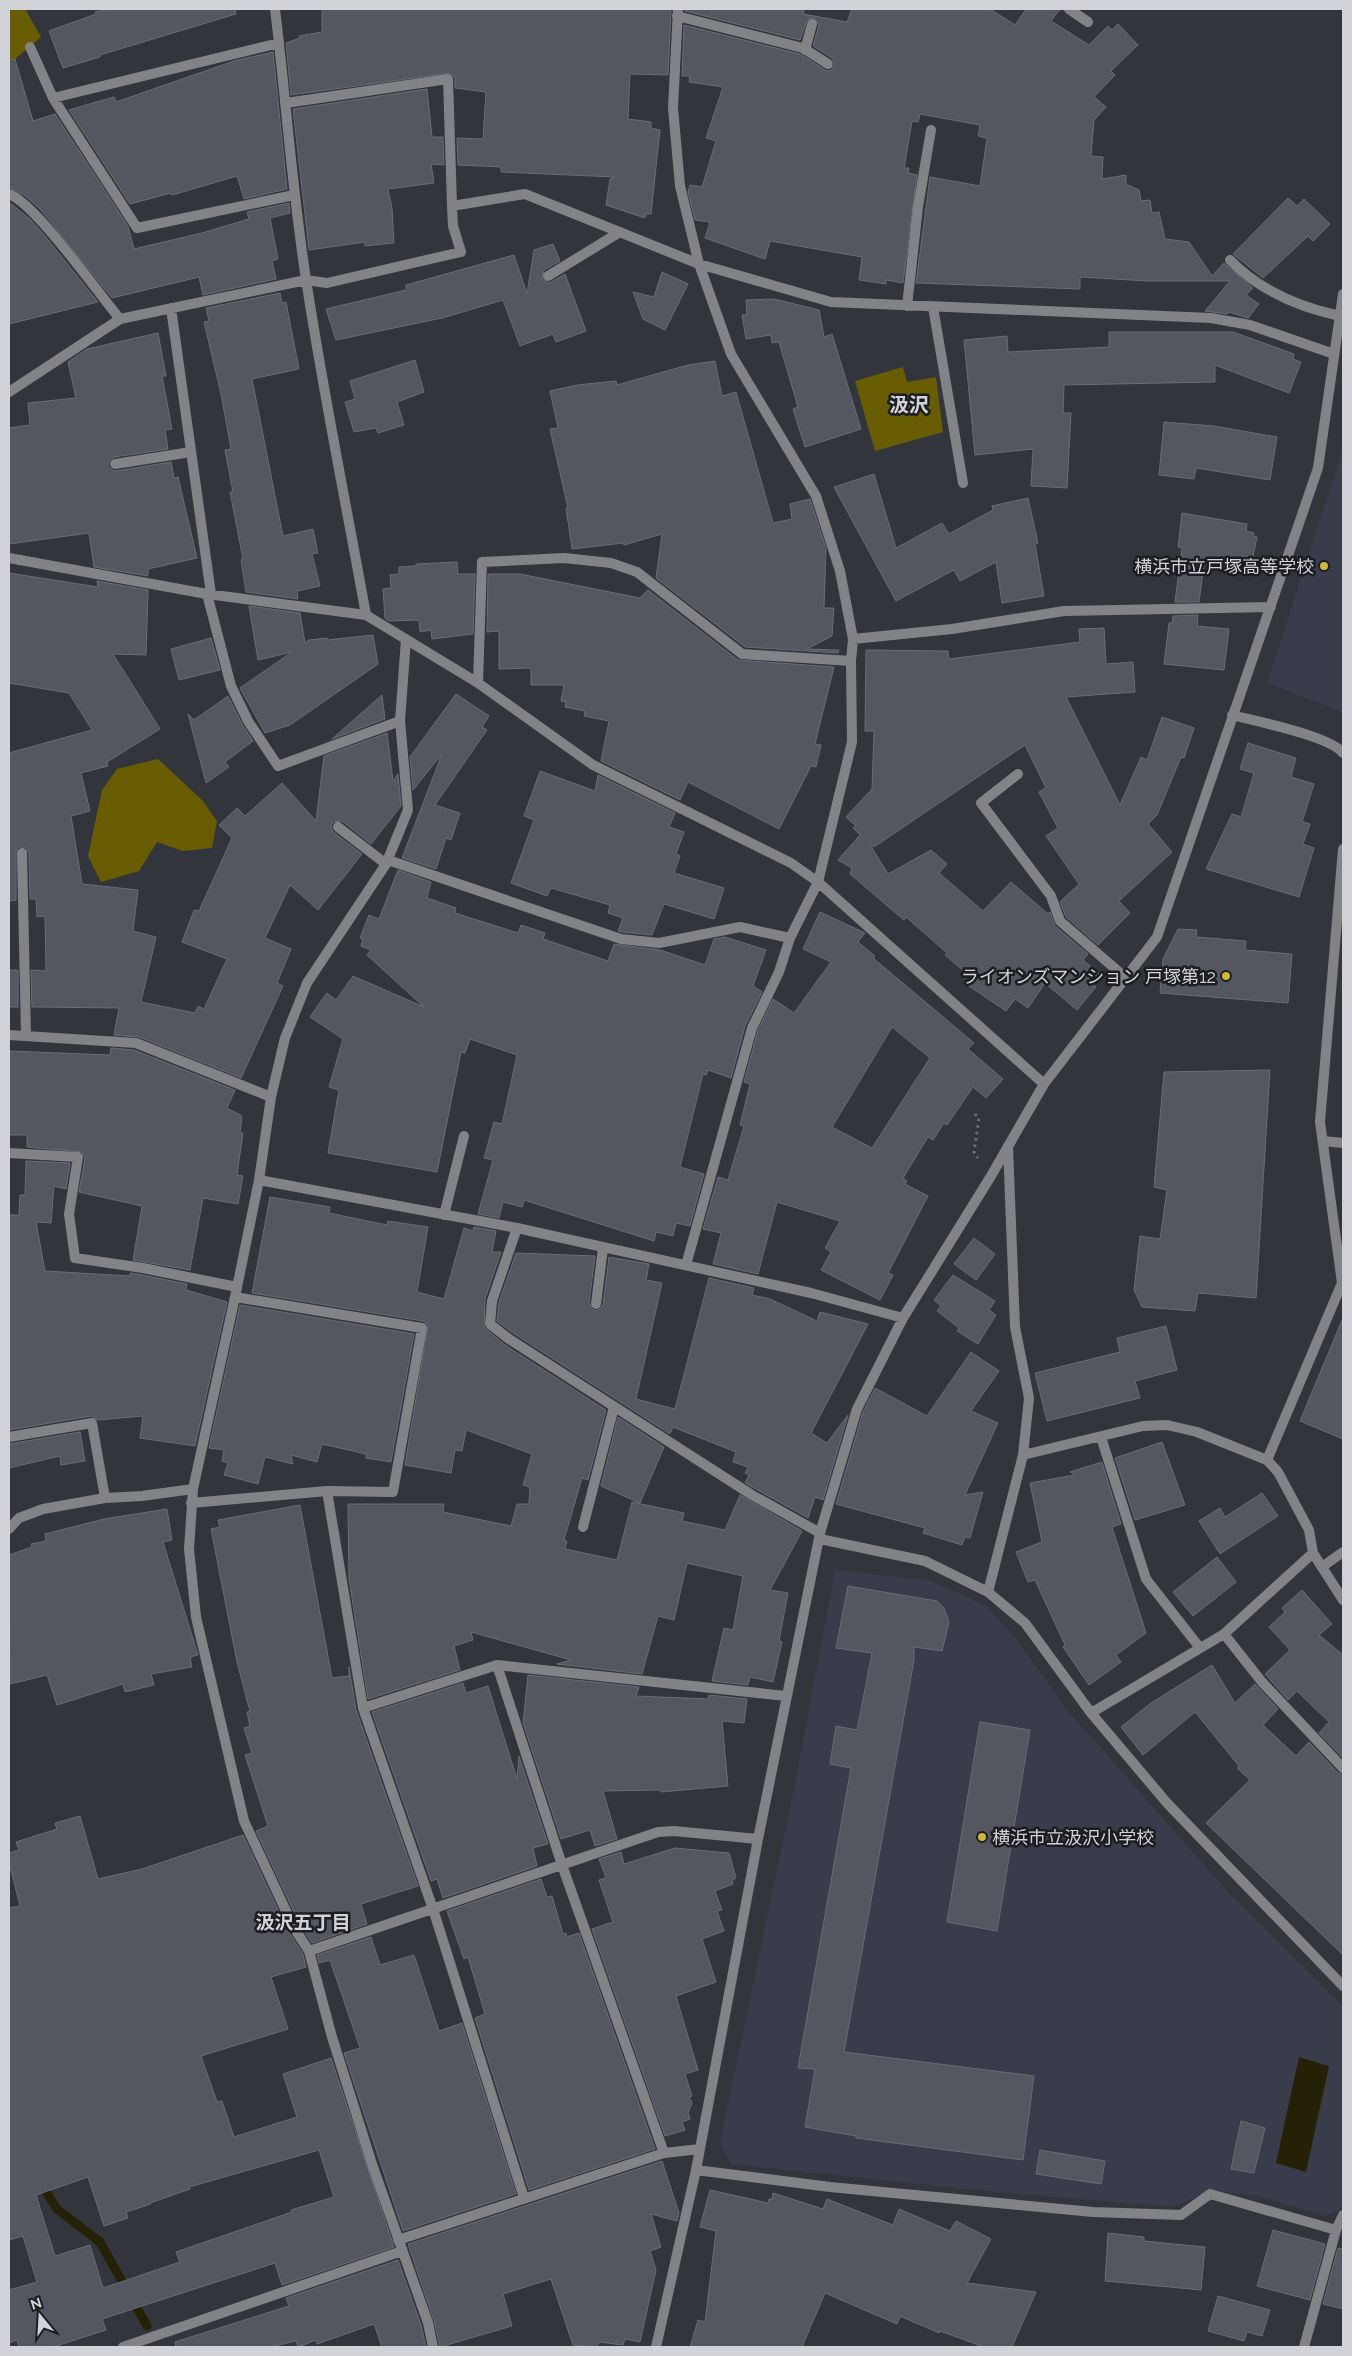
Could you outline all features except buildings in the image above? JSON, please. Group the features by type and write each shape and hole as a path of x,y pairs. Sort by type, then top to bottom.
{"street":[{"path":"275,9 294,195 306,280 366,615"},
{"path":"1069,9 1088,22"},
{"path":"686,1265 752,1028 779,972 790,938 818,882 852,742 851,661 853,639 840,571 816,496 730,354 699,264 680,186 673,108 678,12 805,50 828,64"},
{"path":"805,50 812,24"},
{"path":"53,98 279,43"},
{"path":"30,48 53,98 137,228 294,195"},
{"path":"9,392 120,319 306,280 327,283 461,252 453,226 448,79 286,103"},
{"path":"907,306 918,206 931,130"},
{"path":"9,194 16,197 35,213 120,319"},
{"path":"452,206 525,194 699,264 831,302 1211,318 1250,325 1334,354"},
{"path":"548,276 620,232"},
{"path":"1230,260 1244,274 1266,289 1309,309 1340,316"},
{"path":"656,2347 696,2170 758,1839 820,1536 857,1409 903,1318 991,1176 1044,1084 1157,937 1318,468 1343,294"},
{"path":"934,307 963,483"},
{"path":"171,308 209,594 231,686 248,721 278,766 400,721"},
{"path":"115,464 191,452"},
{"path":"9,558 209,594 366,615 478,684 593,765 791,862 818,882 1044,1084"},
{"path":"478,684 482,562 564,558 611,564 637,572 742,654 851,661"},
{"path":"853,639 952,629 1064,611 1271,607"},
{"path":"406,639 400,721 408,810 387,862 307,983 286,1038 271,1097 259,1180 193,1489 189,1549 196,1617 244,1821 294,1928 309,1951 334,2046 398,2240 428,2323 433,2347"},
{"path":"1232,715 1303,734 1339,748 1343,753"},
{"path":"1018,774 981,803 1051,896 1060,921 1126,978"},
{"path":"338,827 387,862 621,939 658,943 740,927 790,938"},
{"path":"1267,1460 1343,1283 1320,1122 1343,849"},
{"path":"22,853 26,1035"},
{"path":"9,1035 136,1043 271,1097"},
{"path":"444,1215 464,1136"},
{"path":"1322,1141 1343,1143"},
{"path":"988,1592 1023,1455 1029,1398 1015,1327 1008,1145"},
{"path":"9,1153 78,1157 69,1214 75,1258 142,1268 236,1292 422,1328 392,1492 326,1491 192,1503"},
{"path":"259,1180 517,1228 811,1293 903,1318"},
{"path":"517,1228 492,1301 490,1324 509,1339 752,1495 820,1536 925,1561 988,1592 1025,1623 1091,1713 1167,1803 1343,1986"},
{"path":"596,1304 603,1248"},
{"path":"583,1526 614,1406"},
{"path":"9,1437 92,1423 99,1475 105,1498"},
{"path":"1023,1455 1143,1426 1167,1425 1197,1432 1267,1460 1278,1472 1309,1530 1313,1553 1343,1600"},
{"path":"1101,1437 1146,1579 1200,1648"},
{"path":"9,1529 18,1518 44,1509 105,1498 142,1496 193,1489"},
{"path":"326,1491 363,1708 433,1909 524,2198"},
{"path":"1322,1567 1343,1552"},
{"path":"1091,1713 1224,1634 1313,1553"},
{"path":"1224,1634 1262,1682 1343,1768"},
{"path":"363,1708 497,1665 786,1696"},
{"path":"497,1665 562,1865 664,2152"},
{"path":"309,1951 658,1832 674,1830 758,1839"},
{"path":"398,2240 664,2152 700,2149"},
{"path":"696,2170 830,2187 1093,2212 1181,2215 1210,2194 1336,2230"},
{"path":"1304,2347 1336,2230 1343,2215"},
{"path":"123,2347 402,2251"}],"path":[{"path":"975,1114 980,1118 974,1152 991,1176"}],"shaded area":[{"path":"9,9 25,9 41,37 9,64"},
{"path":"903,367 907,382 936,377 943,432 875,451 855,381"},
{"name":"横浜市立戸塚高等学校","path":"1343,449 1343,712 1267,683"},
{"path":"158,759 202,800 217,821 212,848 183,851 157,842 139,871 101,882 88,856 102,790 117,769"},
{"name":"横浜市立汲沢小学校","path":"835,1570 928,1580 985,1605 1016,1638 1067,1710 1230,1894 1343,2006 1343,2202 1339,2211 1326,2216 1258,2196 1212,2191 1172,2207 986,2191 731,2164 720,2143 796,1779"},
{"path":"1299,2057 1329,2066 1306,2172 1276,2163"}],"waterway":[{"path":"40,2182 57,2209 100,2242 147,2326"}],"place":[{"name":"横浜市立戸塚高等学校","path":"1324,566"},
{"name":"ライオンズマンション 戸塚第12","path":"1226,976"},
{"name":"横浜市立汲沢小学校","path":"982,1837"}],"district":[{"name":"汲沢","path":"909,405"},
{"name":"汲沢五丁目","path":"303,1922"}]}
